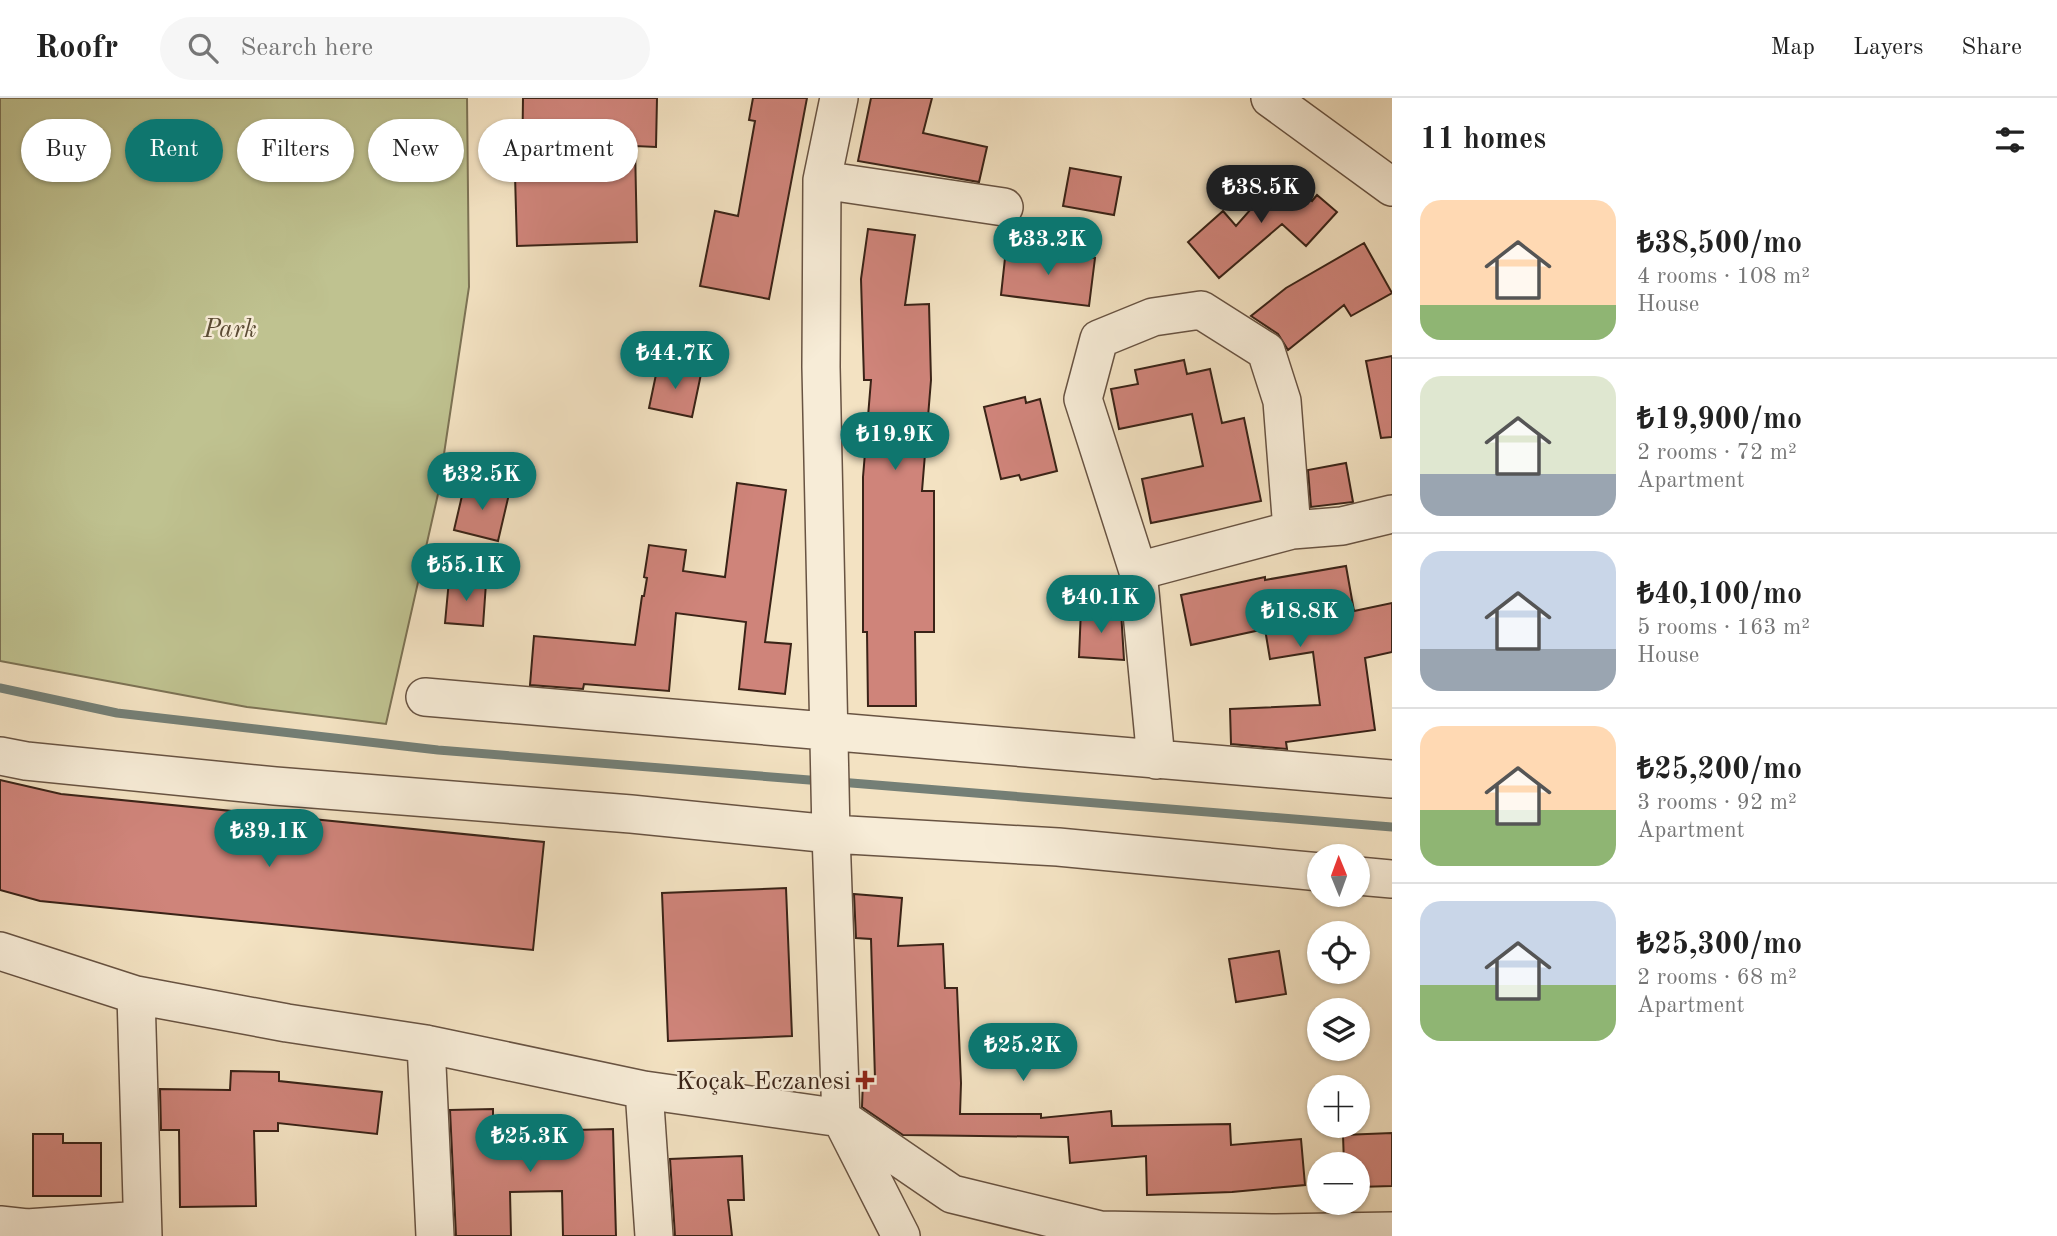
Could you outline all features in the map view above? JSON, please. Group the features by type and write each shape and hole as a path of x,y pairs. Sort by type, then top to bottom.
{"street":[{"path":"839,98 822,180 821,367 831,834 841,1118 901,1236"},
{"path":"1270,98 1392,187"},
{"path":"822,180 1004,207"},
{"path":"1156,760 1138,572 1083,399 1099,338 1153,317 1201,310 1266,351 1282,401 1292,530"},
{"path":"1138,572 1292,530 1342,526 1392,514"},
{"path":"425,697 1392,779"},
{"path":"0,756 26,761 275,786 631,814 831,834 1058,847 1307,871"},
{"path":"1370,877 1392,879"},
{"path":"0,951 136,995 287,1023 426,1044 644,1090 841,1118 953,1194 1100,1230 1276,1233 1392,1231"},
{"path":"0,1225 27,1228 143,1228 136,995"},
{"path":"426,1044 435,1236"},
{"path":"644,1090 654,1236"}],"green space":[{"name":"Park","path":"0,98 467,98 469,287 438,494 386,724 247,707 0,661"}],"building":[{"path":"523,98 657,98 656,147 638,146 638,119 523,119"},
{"path":"753,98 807,98 769,299 700,286 715,211 738,216 755,121 749,120"},
{"path":"871,98 932,98 923,133 987,147 979,182 858,161"},
{"path":"1070,168 1121,177 1114,215 1063,206"},
{"path":"1282,174 1312,201 1317,195 1337,212 1306,246 1282,224 1219,278 1188,242 1223,211 1236,226"},
{"path":"515,182 636,182 637,242 517,246"},
{"path":"868,229 915,235 905,305 929,304 931,380 922,491 934,491 934,632 915,632 916,706 868,706 867,632 863,632 863,477 871,380 864,380 861,279"},
{"path":"1364,243 1392,293 1351,316 1344,305 1288,350 1278,334 1251,316 1286,288"},
{"path":"1006,249 1095,258 1089,306 1001,295"},
{"path":"1392,356 1392,437 1381,438 1366,361"},
{"path":"1184,360 1187,374 1210,369 1222,423 1244,418 1261,501 1151,523 1142,479 1203,466 1192,414 1119,429 1111,389 1138,384 1135,370"},
{"path":"658,365 701,374 692,417 649,408"},
{"path":"1025,397 1026,403 1040,399 1057,471 1021,480 1019,475 1001,479 984,407"},
{"path":"1346,463 1353,502 1311,507 1308,470"},
{"path":"465,483 509,494 498,541 454,530"},
{"path":"737,483 786,490 765,642 791,644 785,694 739,689 746,622 676,613 669,691 584,684 583,689 530,685 534,636 635,645 647,578 644,577 649,545 686,550 683,571 725,577"},
{"path":"1346,566 1354,611 1392,603 1392,652 1365,658 1375,730 1286,742 1287,749 1231,744 1230,709 1320,705 1313,652 1270,659 1265,629 1191,645 1181,595 1265,577 1265,580"},
{"path":"449,580 486,583 483,626 445,623"},
{"path":"1081,609 1121,611 1124,660 1079,657"},
{"path":"0,780 61,794 544,842 533,950 40,901 0,890"},
{"path":"786,888 792,1036 668,1041 662,893"},
{"path":"854,894 902,898 898,946 943,944 945,988 957,988 960,1114 1041,1114 1041,1118 1111,1111 1112,1126 1230,1124 1231,1145 1301,1139 1305,1185 1232,1192 1147,1195 1146,1156 1070,1163 1068,1137 903,1135 862,1107 863,1079 875,1079 871,939 856,938"},
{"path":"1279,951 1286,994 1236,1002 1229,959"},
{"path":"231,1071 279,1072 279,1081 382,1092 377,1134 278,1123 278,1131 254,1131 256,1206 180,1207 179,1130 161,1130 160,1089 230,1090"},
{"path":"493,1109 493,1122 534,1121 535,1131 613,1129 616,1236 563,1236 562,1191 510,1192 511,1236 456,1236 450,1110"},
{"path":"1392,1133 1392,1186 1370,1187 1370,1152 1344,1152 1343,1138 1370,1138 1370,1134"},
{"path":"33,1134 63,1134 63,1143 101,1143 101,1196 33,1196"},
{"path":"742,1156 744,1200 728,1200 732,1236 675,1236 670,1159"}],"waterway":[{"path":"0,688 117,713 438,750 822,781"},
{"path":"839,782 1392,827"}],"place":[{"name":"Koçak Eczanesi","path":"865,1080"}]}
